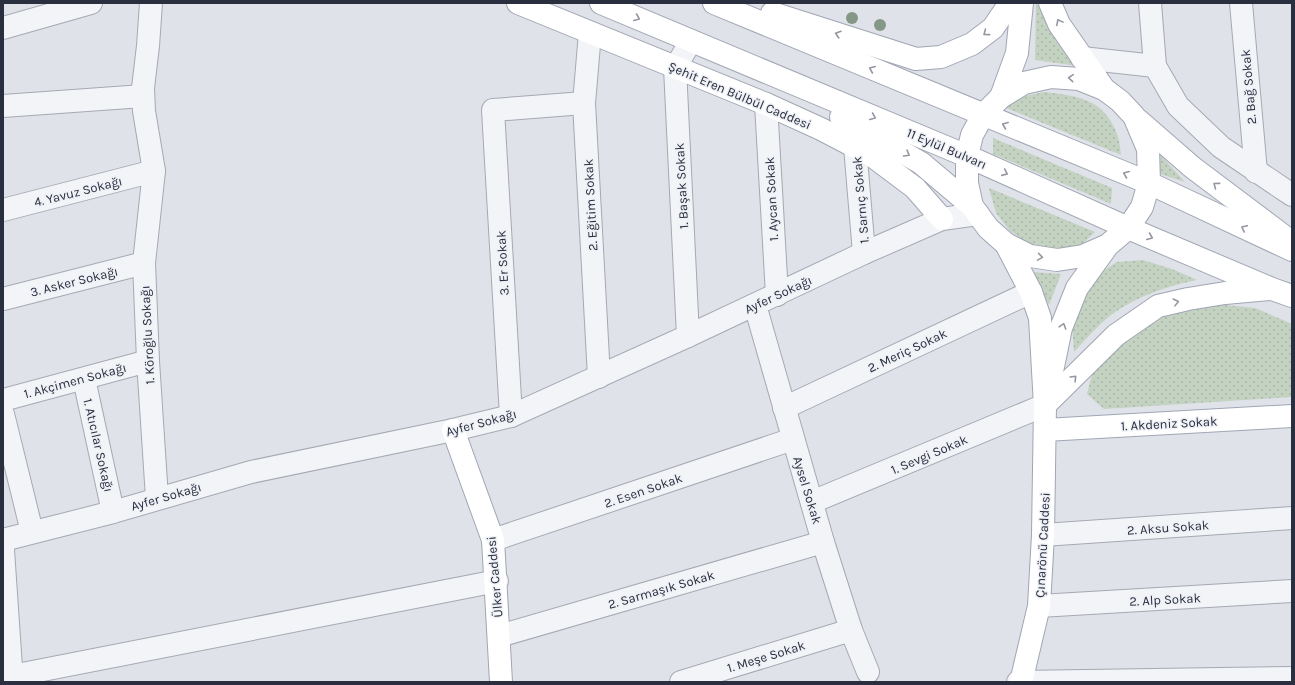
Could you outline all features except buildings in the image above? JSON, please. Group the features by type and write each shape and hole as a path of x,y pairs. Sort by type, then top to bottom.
{"main road":[{"name":"Şehit Eren Bülbül Caddesi","path":"518,3 766,104 821,129 871,155 915,188 942,219"},
{"name":"11 Eylül Bulvarı","path":"601,3 967,156 1128,228 1286,294"},
{"path":"714,3 1149,183 1292,250"},
{"path":"741,3 916,58 942,57 972,44 993,28 1010,3"},
{"path":"1000,97 1017,54 1022,3"},
{"path":"1050,3 1059,24 1104,89"},
{"path":"764,72 922,163 975,210 988,228 1006,244 1030,256 1057,260 1084,256 1108,245"},
{"path":"975,210 967,183 967,156 972,135 983,115 1000,97 1024,83 1051,77 1079,79 1104,89 1120,101 1134,116 1192,167 1292,242"},
{"path":"1046,405 1061,328 1076,288 1108,245 1128,228 1142,207 1149,183 1148,149 1134,116"},
{"path":"1006,244 1031,292 1040,318 1046,405"},
{"path":"1046,405 1116,335 1158,306 1217,294 1286,294"},
{"name":"Çınarönü Caddesi","path":"1020,682 1039,606 1043,535 1046,405"},
{"name":"1. Akdeniz Sokak","path":"1046,430 1292,416"},
{"name":"Ülker Caddesi","path":"453,430 493,540 497,580 502,682"}],"street":[{"path":"3,28 91,3"},
{"name":"1. Köroğlu Sokağı","path":"150,3 143,96 154,171 144,263 148,360 157,498"},
{"path":"1150,3 1155,66 1178,106 1221,147 1273,177 1292,195"},
{"name":"2. Bağ Sokak","path":"1241,3 1273,177"},
{"name":"2. Eğitim Sokak","path":"590,33 584,103 599,377"},
{"path":"675,68 691,41"},
{"path":"1082,58 1155,66"},
{"name":"1. Başak Sokak","path":"675,68 688,336"},
{"path":"3,106 143,96"},
{"name":"3. Er Sokak","path":"511,416 493,110 584,103"},
{"name":"1. Aycan Sokak","path":"766,104 777,295"},
{"name":"1. Sarnıç Sokak","path":"855,147 864,253"},
{"name":"4. Yavuz Sokağı","path":"4,206 154,171"},
{"name":"Ayfer Sokağı","path":"3,540 114,512 157,498 251,472 453,430 511,416 777,295 864,253 942,219 975,210"},
{"name":"3. Asker Sokağı","path":"3,299 144,263"},
{"name":"2. Meriç Sokak","path":"784,408 1031,292"},
{"name":"Aysel Sokak","path":"755,305 823,542 851,630 868,672"},
{"name":"1. Akçimen Sokağı","path":"3,400 84,379 148,360"},
{"name":"1. Atıcılar Sokağı","path":"84,379 114,512"},
{"name":"1. Sevgi Sokak","path":"812,502 1046,405"},
{"path":"3,414 32,532"},
{"name":"2. Esen Sokak","path":"493,540 793,439"},
{"name":"2. Aksu Sokak","path":"1043,535 1292,518"},
{"name":"2. Sarmaşık Sokak","path":"499,636 823,542"},
{"path":"3,550 9,678 497,580"},
{"name":"2. Alp Sokak","path":"1039,606 1292,591"},
{"name":"1. Meşe Sokak","path":"680,682 851,630"},
{"path":"1020,682 1292,678"}],"green space":[{"path":"1036,3 1078,66 1035,60"},
{"path":"1044,92 1075,97 1093,103 1101,109 1116,131 1121,155 1004,107 1025,96"},
{"path":"993,138 1112,188 1111,204 993,154"},
{"path":"1157,151 1185,182 1157,173"},
{"path":"989,188 1095,232 1077,249 1056,252 1032,245 1010,231 996,213"},
{"path":"1143,260 1172,269 1197,280 1174,285 1131,303 1111,315 1091,333 1074,352 1072,323 1093,277 1117,262"},
{"path":"1032,272 1061,274 1049,305"},
{"path":"1215,304 1255,308 1292,324 1292,397 1104,409 1087,394 1093,371 1118,342 1152,318"}]}
